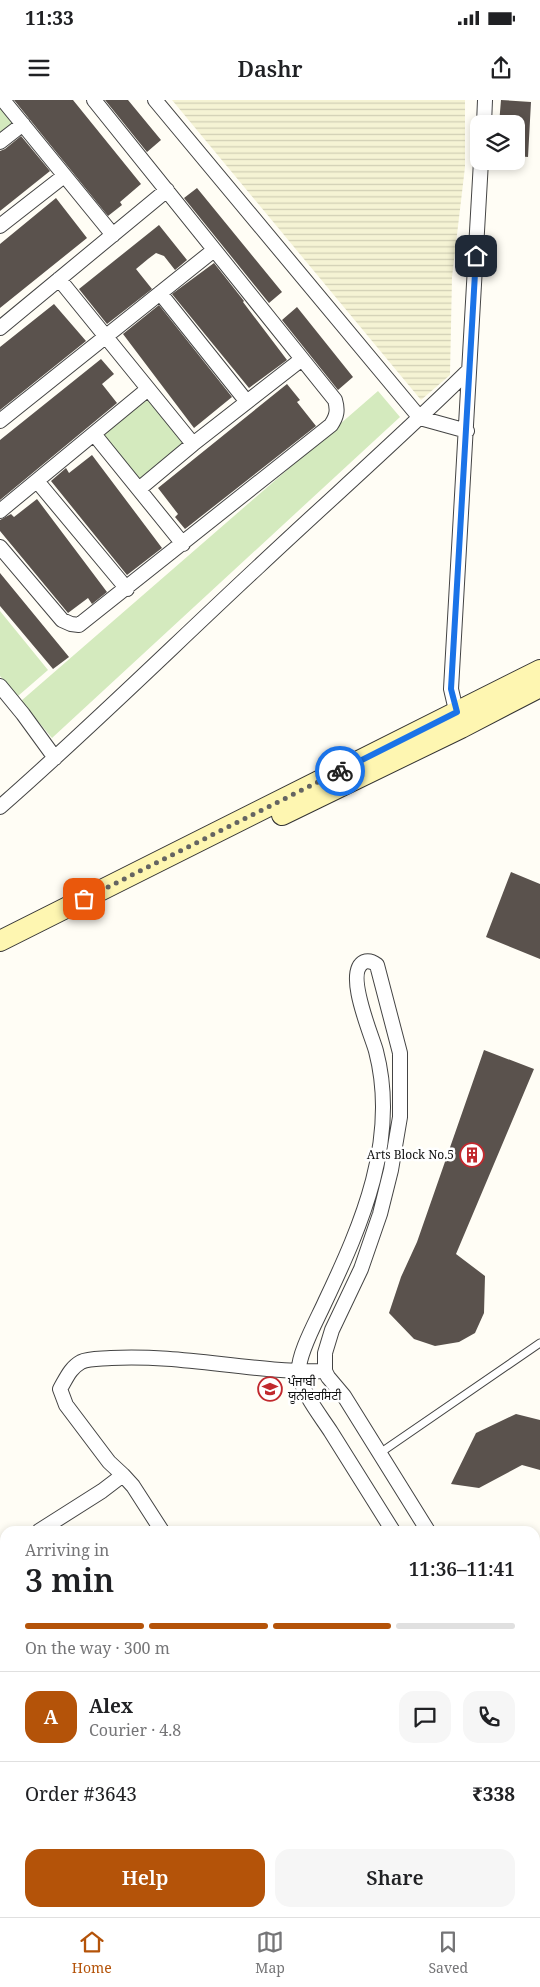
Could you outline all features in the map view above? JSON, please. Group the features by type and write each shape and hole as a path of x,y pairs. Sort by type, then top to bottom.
{"street":[{"path":"3,100 112,235"},
{"path":"0,547 62,620 79,625 86,622 332,424 336,418 338,407 335,400 94,100"},
{"path":"155,100 420,418 467,431"},
{"path":"484,115 485,100"},
{"path":"0,142 23,124"},
{"path":"459,720 451,689 480,170"},
{"path":"0,226 64,176"},
{"path":"0,328 167,190"},
{"path":"0,421 214,250"},
{"path":"59,279 193,444"},
{"path":"160,293 247,402"},
{"path":"139,489 193,444 302,359"},
{"path":"0,807 420,418 469,370"},
{"path":"0,511 148,390"},
{"path":"94,434 183,544"},
{"path":"36,481 128,588"},
{"path":"0,954 459,720 540,670"},
{"path":"0,686 55,758"},
{"path":"0,942 459,720 540,687"},
{"path":"390,1526 310,1400 299,1371 309,1334 353,1243 376,1170 383,1132 384,1102 381,1079 376,1052 357,989 359,965 365,961 372,961 378,965 400,1054 400,1117 391,1170 380,1214 361,1269 332,1330 325,1353 325,1370 328,1377 344,1396 425,1526"},
{"path":"159,1526 133,1486 110,1462 66,1405 61,1396 60,1389 69,1373 81,1362 93,1359 123,1358 179,1359 299,1371 325,1370"},
{"path":"47,1526 102,1491 123,1475"}],"lane":[{"path":"380,1453 540,1343"}],"shaded area":[{"path":"172,100 465,100 465,167 452,277 450,375 421,400"}],"green space":[{"path":"0,105 17,124 0,136"},
{"path":"378,391 400,417 52,738 21,701"},
{"path":"147,396 185,444 140,482 101,435"},
{"path":"0,611 48,670 18,696 0,676"}],"building":[{"path":"14,100 73,100 141,184 120,202 122,205 108,216"},
{"path":"105,100 128,100 161,140 147,152"},
{"path":"501,100 531,102 528,157 525,157 525,115 500,115"},
{"path":"21,136 50,171 0,211 0,151"},
{"path":"197,188 282,292 269,303 184,198"},
{"path":"56,198 87,238 0,308 0,244"},
{"path":"159,225 187,260 175,270 164,256 156,253 148,259 136,269 152,289 107,324 79,289"},
{"path":"214,263 287,360 249,388 172,294"},
{"path":"54,304 86,341 0,410 0,347"},
{"path":"159,305 232,397 194,428 123,334"},
{"path":"297,307 353,377 338,390 282,320"},
{"path":"101,359 114,374 102,384 117,403 0,500 0,440"},
{"path":"287,384 300,400 297,402 316,426 185,529 175,517 178,514 158,488"},
{"path":"92,455 162,548 127,575 51,481 66,468 69,473"},
{"path":"37,499 107,592 92,604 88,598 68,613 0,531 0,520 11,514 14,517"},
{"path":"0,573 69,657 53,669 0,606"},
{"path":"511,872 540,884 540,959 486,937"},
{"path":"484,1050 534,1069 456,1254 485,1276 484,1313 475,1333 459,1342 435,1346 414,1339 389,1313 401,1277 417,1242"},
{"path":"516,1414 540,1420 540,1470 522,1465 479,1488 451,1484 476,1433"}],"way so far":[{"path":"84,899 340,771"}],"place":[{"name":"Arts Block No.5","path":"472,1155"},
{"name":"ਪੰਜਾਬੀ ਯੂਨੀਵਰਸਿਟੀ","path":"270,1389"}],"route":[{"path":"340,771 457,712 451,689 476,256"}]}
